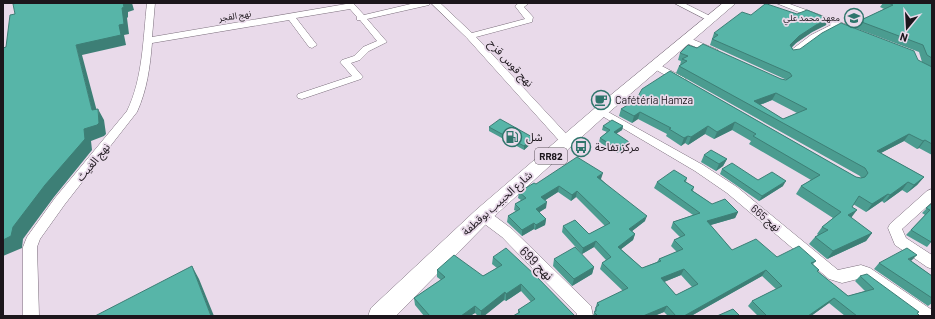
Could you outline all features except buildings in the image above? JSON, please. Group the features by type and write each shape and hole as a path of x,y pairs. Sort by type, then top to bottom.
{"main road":[{"name":"شارع الحبيب بوقطفة","path":"380,316 483,215 601,111 730,3"}],"street":[{"name":"نهج الغيث","path":"32,316 30,247 34,237 48,216 132,112 138,100 144,75 151,3"},
{"path":"360,18 421,3"},
{"name":"نهج قوس قزح","path":"435,3 470,36 567,142"},
{"path":"470,36 529,20 529,17 519,6 525,3"},
{"path":"678,3 712,19"},
{"path":"780,3 860,33"},
{"name":"نهج الفجر","path":"147,41 291,17 350,4"},
{"path":"302,96 358,77 345,62 357,58 366,49 383,42 360,18 350,4"},
{"path":"291,17 312,45"},
{"path":"793,53 809,39 826,29 839,25"},
{"path":"687,40 721,55"},
{"path":"656,66 690,85"},
{"name":"نهج 665","path":"601,111 692,164 732,190 834,275 841,277 860,271 866,272 927,316"},
{"path":"932,194 895,228 900,241 932,263"},
{"name":"نهج 699","path":"483,215 507,233 585,311 585,316"}],"place":[{"name":"معهد محمد علي","path":"854,18"},
{"name":"Cafétéria Hamza","path":"601,100"},
{"name":"شل","path":"512,137"},
{"name":"مركز تفاحة","path":"581,147"}]}
